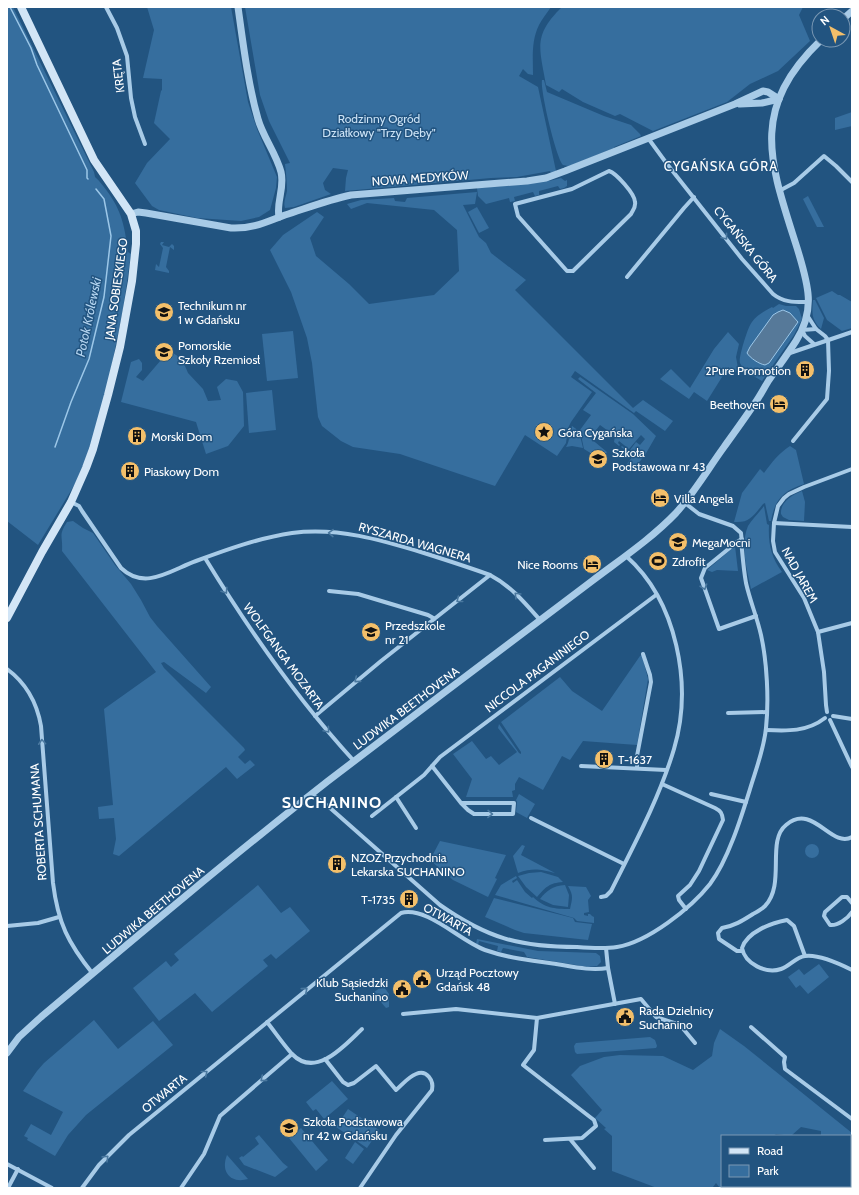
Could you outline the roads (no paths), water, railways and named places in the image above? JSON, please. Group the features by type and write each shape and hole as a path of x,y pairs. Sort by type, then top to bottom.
{"main road":[{"name":"JANA SOBIESKIEGO","path":"7,618 38,558 71,502 86,468 100,428 122,340 132,281 136,244 135,225 131,214 94,160 21,7"}],"street":[{"name":"KRĘTA","path":"106,7 117,28 127,56 131,98 135,117 146,144"},
{"path":"238,7 244,48 258,119 281,172 282,184 277,210 279,217"},
{"name":"LUDWIKA BEETHOVENA","path":"7,1053 29,1027 312,794 626,556 665,524 685,503 754,405 764,386 788,353 802,330 808,315 809,302 802,266 779,191 774,170 771,144 773,122 779,99 796,67 814,48"},
{"path":"648,138 764,91 779,99"},
{"path":"735,104 762,103 779,99"},
{"name":"NOWA MEDYKÓW","path":"131,214 138,212 231,228 249,228 328,200 351,195 515,183 546,178 648,138"},
{"name":"CYGAŃSKA GÓRA","path":"648,138 739,255 766,287 777,298 788,302 809,302"},
{"path":"779,191 792,186 824,156 852,182"},
{"path":"609,171 615,174 634,196 636,204 631,214 573,271 570,272 567,271 520,218 515,204 572,188 609,171"},
{"path":"627,277 694,197"},
{"path":"793,441 827,399 829,371 828,340 816,329 808,315"},
{"path":"814,344 805,336 802,330 816,329"},
{"path":"788,353 852,332"},
{"name":"NAD JAREM","path":"828,712 818,632 804,598 775,552 773,540 774,523 778,506 789,494 795,490 852,469"},
{"name":"RYSZARDA WAGNERA","path":"71,502 76,504 82,511 121,568 134,578 146,579 156,577 243,543 294,533 345,533 393,544 490,575 512,590 540,620"},
{"path":"312,794 329,807 440,905 459,918 485,932 504,939 529,944 566,947 618,947 640,939 686,909 698,898 715,877 732,842 746,802 766,730 767,712 764,653 745,575 741,534 736,528 699,514 685,503"},
{"path":"774,523 852,527"},
{"path":"742,539 705,568 702,578 719,629 756,616"},
{"path":"601,897 606,896 611,891 662,784 674,748 682,703 679,656 674,634 663,607 656,595 626,556"},
{"name":"WOLFGANGA MOZARTA","path":"205,558 255,636 284,676 315,716 354,761"},
{"path":"315,716 380,661 490,575"},
{"path":"329,591 362,595 428,615 435,619"},
{"name":"NICCOLA PAGANINIEGO","path":"372,816 424,775 446,753 656,595"},
{"path":"818,632 852,623"},
{"path":"637,768 637,756 651,682 643,654"},
{"name":"ROBERTA SCHUMANA","path":"7,669 18,678 27,689 40,719 54,893 59,917 71,944 93,974"},
{"path":"728,713 767,712"},
{"path":"833,716 831,712 824,715 852,767"},
{"path":"766,730 800,730 814,726 833,716 852,719"},
{"path":"432,766 461,802 474,814 513,814 514,804 461,802"},
{"path":"581,766 666,770"},
{"path":"662,784 716,808 723,816 723,820 699,871 690,884 678,896 679,900 686,909"},
{"path":"711,794 746,802"},
{"path":"396,797 416,828"},
{"path":"531,818 624,864"},
{"path":"742,951 737,951 719,939 718,933 722,928 734,926 763,908 770,899 775,884 778,836 785,825 802,818 811,821 840,838 848,839 852,837"},
{"path":"852,903 847,897 842,897 824,914 825,919 832,926 848,918 852,912"},
{"name":"OTWARTA","path":"82,1188 99,1165 129,1135 401,913 411,912 426,916 455,935 485,950 536,962 591,970 608,968"},
{"path":"7,926 38,923 59,917"},
{"path":"848,918 852,922"},
{"path":"805,956 794,926 787,920 768,926 751,936 744,943 742,951 751,963 770,970 780,970 805,956 826,959 852,970"},
{"path":"606,948 615,1004"},
{"path":"403,1014 456,1009 537,1018 641,999 656,1017 680,1026 695,1043"},
{"path":"537,1018 534,1050 523,1065 596,1123 596,1126 582,1138 545,1140"},
{"path":"267,1022 292,1054 302,1060 315,1063 336,1052 362,1028"},
{"path":"751,1026 785,1057 785,1069 852,1119"},
{"path":"181,1188 204,1154 220,1116 292,1054"},
{"path":"325,1059 343,1082 348,1085 354,1083 376,1066 396,1090 416,1074 428,1076 433,1083 432,1090 396,1135 360,1188"},
{"path":"570,1139 594,1168"},
{"path":"7,1164 52,1188"},
{"path":"8,1188 18,1170"}],"waterway":[{"name":"Potok Królewski","path":"10,7 31,48 37,65 87,170 88,179"},
{"name":"Potok Królewski","path":"55,447 71,402 89,359 104,297 111,236 104,199 96,189"}],"place":[{"name":"Technikum nr 1 w Gdańsku","path":"164,312"},
{"name":"Pomorskie Szkoły Rzemiosł","path":"164,352"},
{"name":"2Pure Promotion","path":"805,370"},
{"name":"Beethoven","path":"779,404"},
{"name":"Góra Cygańska","path":"544,432"},
{"name":"Morski Dom","path":"137,436"},
{"name":"Szkoła Podstawowa nr 43","path":"598,459"},
{"name":"Piaskowy Dom","path":"130,471"},
{"name":"Villa Angela","path":"660,498"},
{"name":"MegaMocni","path":"678,542"},
{"name":"Zdrofit","path":"658,561"},
{"name":"Nice Rooms","path":"592,564"},
{"name":"Przedszkole nr 21","path":"371,632"},
{"name":"T-1637","path":"604,759"},
{"name":"NZOZ Przychodnia Lekarska SUCHANINO","path":"337,864"},
{"name":"T-1735","path":"409,899"},
{"name":"Urząd Pocztowy Gdańsk 48","path":"422,979"},
{"name":"Klub Sąsiedzki Suchanino","path":"402,989"},
{"name":"Rada Dzielnicy Suchanino","path":"625,1017"},
{"name":"Szkoła Podstawowa nr 42 w Gdańsku","path":"289,1128"}],"district":[{"name":"CYGAŃSKA GÓRA","path":"721,166"},
{"name":"SUCHANINO","path":"332,802"}],"park label":[{"name":"Rodzinny Ogród Działkowy \"Trzy Dęby\"","path":"379,125"}]}
